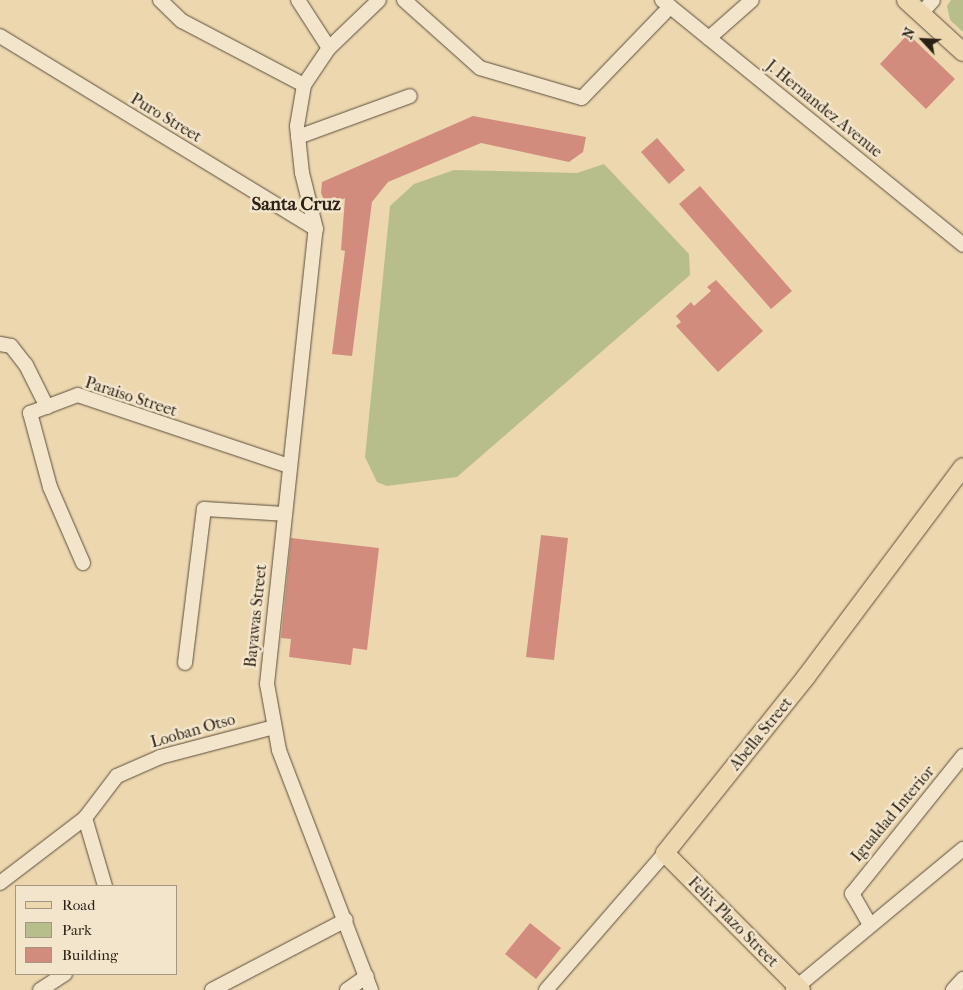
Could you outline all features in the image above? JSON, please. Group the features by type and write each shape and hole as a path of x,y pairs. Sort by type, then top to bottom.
{"main road":[{"path":"906,0 963,52"},
{"name":"Abella Street","path":"665,853 806,677 963,467"},
{"name":"Felix Plazo Street","path":"665,853 797,988"}],"street":[{"path":"160,0 182,21 304,86 329,48 379,0"},
{"path":"298,0 329,48"},
{"path":"404,0 480,68 582,98 666,4"},
{"path":"921,14 933,0"},
{"path":"709,38 748,1"},
{"name":"J. Hernandez Avenue","path":"666,4 963,245"},
{"name":"Puro Street","path":"0,36 316,229"},
{"name":"Bayawas Street","path":"304,86 298,137 316,229 267,684 274,727 294,792 346,920 369,983"},
{"path":"298,137 410,96"},
{"path":"0,344 11,346 21,359 47,406"},
{"name":"Paraiso Street","path":"83,563 50,487 30,413 78,395 289,466"},
{"path":"184,663 204,509 284,514"},
{"name":"Looban Otso","path":"0,882 85,818 117,776 160,757 274,727"},
{"name":"Igualdad Interior","path":"870,923 852,894 963,756"},
{"path":"85,818 105,885"},
{"path":"797,988 870,923 963,849"},
{"name":"Abella Street","path":"546,990 665,853"},
{"path":"212,990 346,920"},
{"path":"48,988 64,975"},
{"path":"952,990 963,979"},
{"path":"347,990 369,983"}],"green space":[{"path":"951,0 963,0 963,32 950,20 947,6"},
{"path":"604,164 689,254 690,275 457,477 387,486 377,482 365,457 390,206 414,184 454,170 577,173"}],"building":[{"path":"908,34 955,79 926,109 880,64"},
{"path":"473,116 586,137 583,152 569,162 481,143 388,182 372,202 352,356 332,354 345,251 341,250 345,198 327,207 321,193 322,182"},
{"path":"657,138 685,170 669,184 641,152"},
{"path":"700,186 792,291 771,309 679,204"},
{"path":"716,280 763,331 718,372 676,326 681,322 676,316 691,302 694,306 711,291 707,287"},
{"path":"541,535 568,538 554,660 526,657"},
{"path":"291,538 379,548 367,650 353,648 351,665 289,657 291,639 281,638"},
{"path":"530,923 561,948 536,979 505,954"}],"district":[{"name":"Santa Cruz","path":"296,205"}]}
